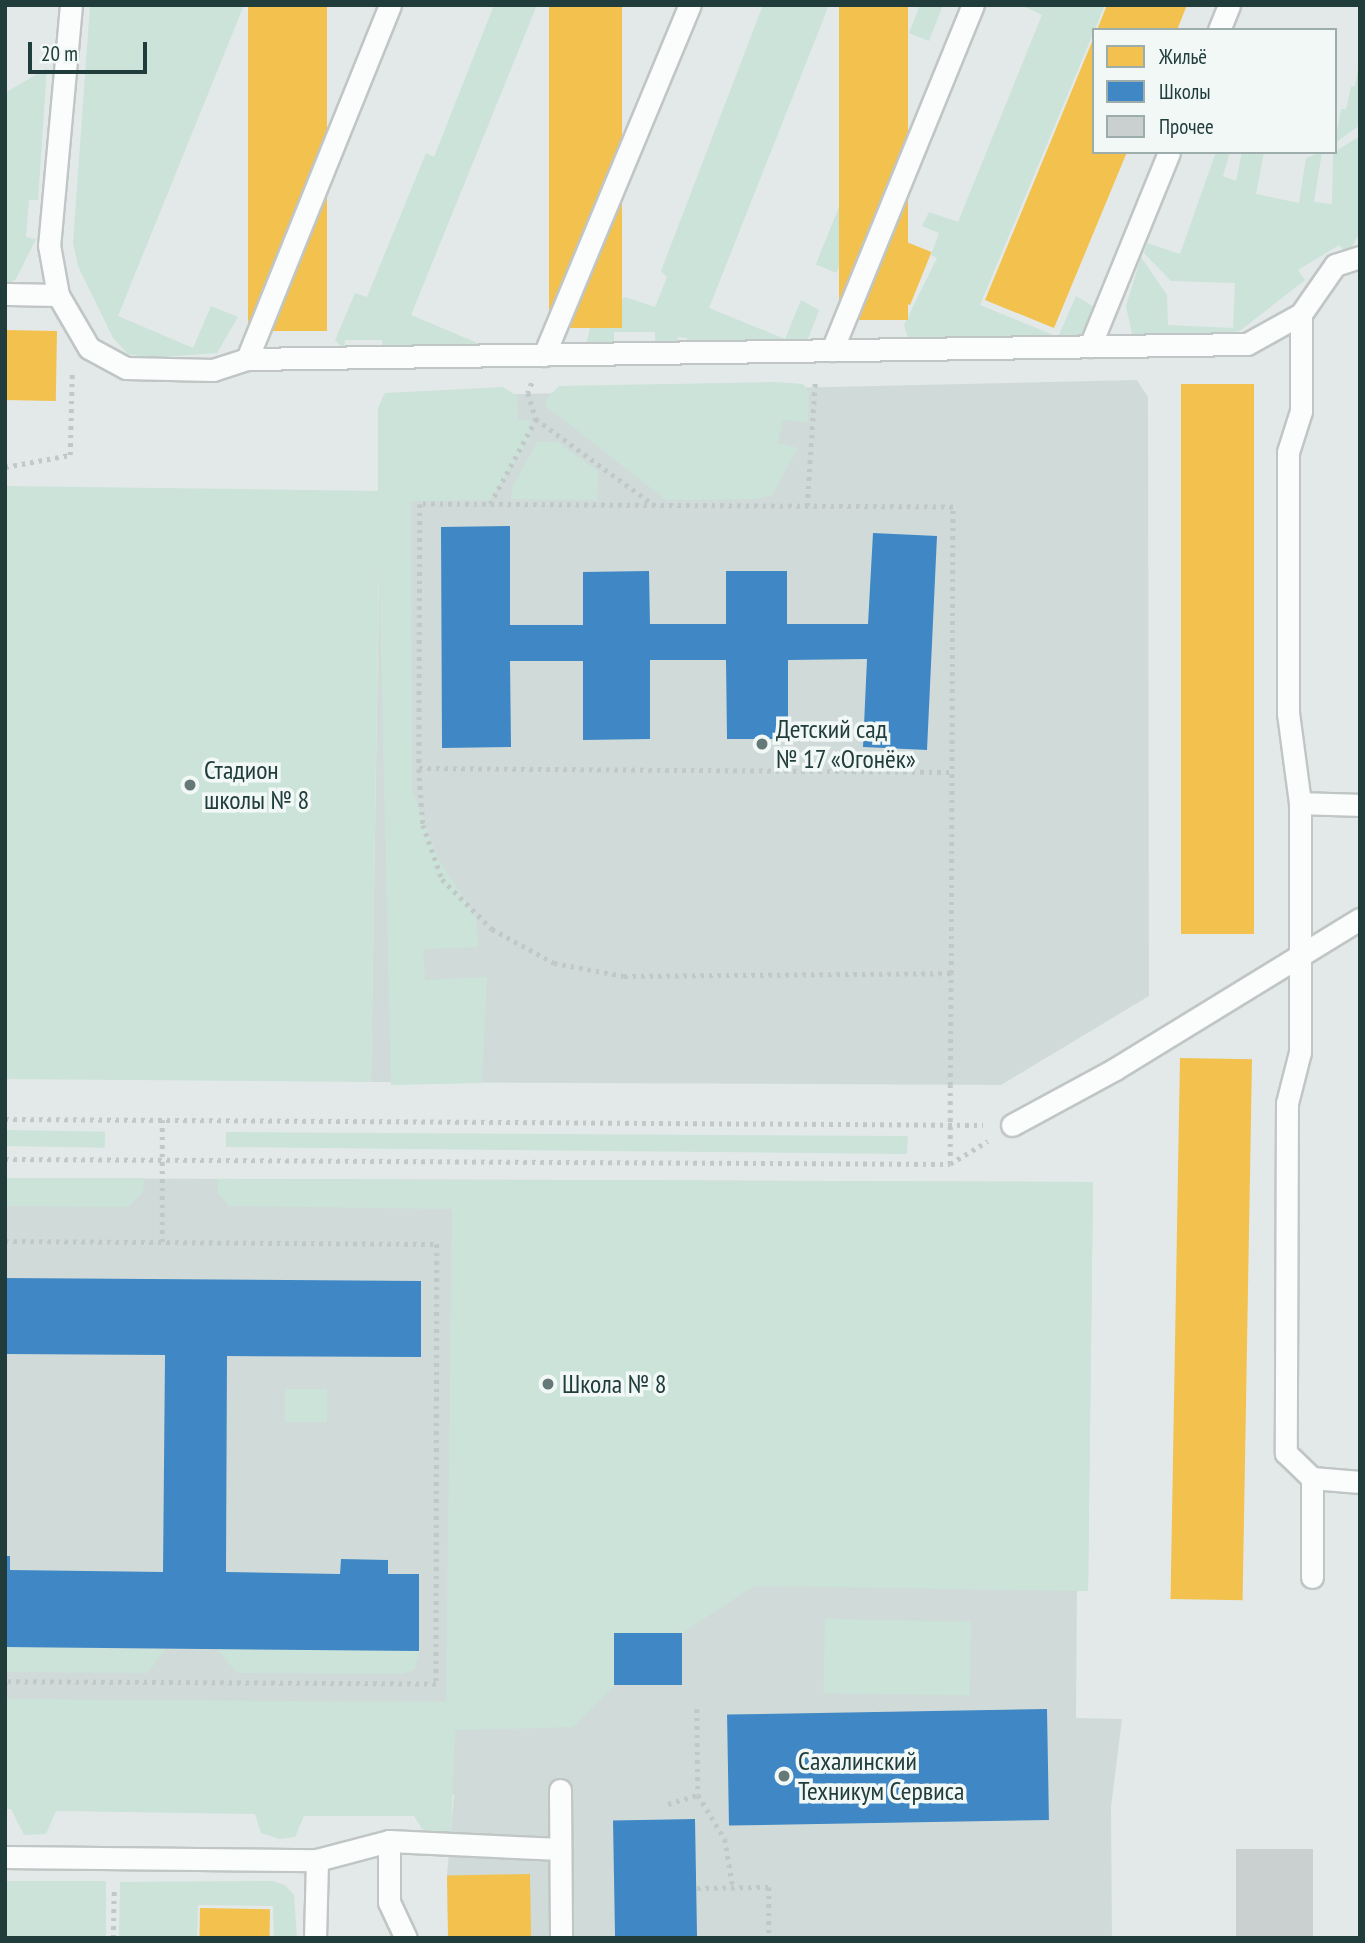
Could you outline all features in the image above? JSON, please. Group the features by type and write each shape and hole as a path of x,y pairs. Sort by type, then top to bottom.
{"lane":[{"path":"71,5 49,245 58,295 89,348 126,368 213,370 247,359 1247,344 1301,314 1335,265 1360,257"},
{"path":"247,359 390,5"},
{"path":"544,355 690,5"},
{"path":"832,350 973,5"},
{"path":"1220,28 1229,5"},
{"path":"1090,346 1168,154"},
{"path":"5,294 58,295"},
{"path":"1301,314 1301,411 1288,453 1288,713 1300,803 1300,1052 1287,1103 1286,1453 1312,1478 1360,1482"},
{"path":"1300,803 1360,805"},
{"path":"1012,1125 1115,1069 1360,919"},
{"path":"1312,1478 1312,1577"},
{"path":"559,1790 561,1938"},
{"path":"5,1857 317,1860 389,1841 560,1849"},
{"path":"389,1841 389,1902 406,1938"},
{"path":"314,1938 317,1860"}],"path":[{"path":"5,467 70,455 73,368 89,348"},
{"path":"807,506 811,387 832,350"},
{"path":"544,355 528,393 536,419 655,506"},
{"path":"489,504 536,419"},
{"path":"950,1164 950,1125 951,973 952,772 953,507 420,504 419,768 423,825 442,879 492,929 554,963 624,976 951,973"},
{"path":"419,768 952,772"},
{"path":"5,1119 1012,1125"},
{"path":"162,1120 162,1242"},
{"path":"5,1159 950,1164 1012,1125"},
{"path":"5,1241 437,1244 436,1684 5,1682"},
{"path":"697,1709 698,1795 725,1839 733,1888"},
{"path":"668,1804 698,1795"},
{"path":"113,1938 114,1856"},
{"path":"697,1888 769,1887 769,1938"}],"shaded area":[{"name":"Детский сад № 17 «Огонёк»","path":"1137,380 1148,397 1149,996 1001,1085 371,1082 382,397"},
{"name":"Школа № 8","path":"5,1178 1093,1182 1088,1591 1077,1591 1076,1718 1122,1719 1111,1807 1112,1938 448,1938 447,1875 454,1795 5,1789"}],"green space":[{"path":"90,5 244,5 118,316 193,348 211,306 238,317 217,353 149,358 128,354 113,338 78,266 73,243"},
{"path":"494,5 537,5 411,315 487,347 383,349 382,340 345,340 344,350 335,340 355,293 367,297 426,153 434,157"},
{"path":"763,5 829,5 709,308 785,339 801,300 819,310 808,339 687,344 687,338 678,337 678,344 655,345 655,332 614,332 614,344 586,345 590,328 625,297 655,307 667,277 661,271"},
{"path":"920,5 943,5 929,41 909,33"},
{"path":"1021,5 1105,5 1095,28 1092,28 1092,36 980,305 1058,337 1076,296 1094,307 1082,339 909,340 904,325 937,258 931,255 939,233 922,226 929,212 958,222 1042,15"},
{"path":"1360,56 1360,125 1337,142 1341,109 1346,109 1351,87 1355,86"},
{"path":"47,68 38,200 29,200 26,237 36,239 16,279 5,286 5,93"},
{"path":"870,130 890,138 871,186 851,177"},
{"path":"1360,136 1360,232 1348,254 1339,245 1298,270 1305,280 1241,330 1223,336 1132,334 1126,306 1141,257 1167,295 1168,325 1233,328 1235,283 1171,281 1144,253 1147,243 1180,254 1215,154 1229,154 1223,176 1236,181 1242,154 1264,154 1256,194 1299,203 1306,158 1322,154 1314,202 1332,204 1333,154 1337,154 1337,150"},
{"path":"839,207 859,215 836,273 816,264"},
{"path":"776,382 803,384 809,392 808,422 783,420 778,443 798,448 772,495 756,499 666,500 546,406 546,399 559,386"},
{"name":"Стадион школы № 8","path":"503,387 517,396 518,420 530,420 530,438 490,500 411,501 412,790 438,859 476,917 478,947 423,949 425,980 487,977 482,1083 391,1085 379,563 371,1082 5,1079 5,486 378,491 378,408 385,393"},
{"path":"538,441 557,442 598,471 597,500 511,499 513,486"},
{"path":"5,1130 105,1132 105,1148 5,1146"},
{"path":"226,1132 908,1136 907,1154 226,1147"},
{"path":"5,1178 144,1178 143,1192 128,1207 5,1206"},
{"path":"217,1179 1093,1182 1088,1591 754,1586 682,1633 615,1633 615,1685 573,1727 455,1730 451,1836 422,1829 414,1816 304,1816 295,1837 280,1839 261,1833 255,1814 56,1811 46,1834 24,1835 11,1809 5,1809 5,1699 446,1702 452,1209 229,1206 218,1193"},
{"path":"285,1389 327,1389 327,1422 285,1422"},
{"path":"825,1619 971,1622 970,1696 824,1693"},
{"path":"5,1647 166,1649 147,1673 5,1672"},
{"path":"217,1649 419,1651 414,1670 401,1674 237,1673"},
{"path":"5,1881 106,1881 106,1938 5,1938"},
{"path":"272,1881 285,1885 294,1895 297,1937 274,1937 273,1906 198,1905 197,1938 119,1938 120,1882"}],"building: Жильё":[{"path":"248,5 327,5 327,331 248,331"},
{"path":"549,5 622,5 622,328 549,328"},
{"path":"839,5 908,5 908,320 839,320"},
{"path":"1107,5 1187,5 1178,28 1098,28"},
{"path":"1092,42 1092,154 1126,154 1054,328 985,300"},
{"path":"899,239 931,252 910,305 878,292"},
{"path":"5,330 57,331 56,401 5,400"},
{"path":"1181,384 1254,384 1254,934 1181,934"},
{"path":"1180,1058 1252,1059 1243,1600 1171,1599"},
{"path":"530,1874 531,1938 448,1938 447,1875"},
{"path":"200,1908 270,1909 269,1938 199,1938"}],"building: Школы":[{"path":"510,526 510,625 583,625 583,572 649,571 650,624 726,624 726,571 787,571 787,624 868,624 873,533 937,536 927,750 863,747 867,659 788,660 788,739 727,739 726,660 650,660 650,739 583,740 583,661 510,661 511,747 442,748 441,527"},
{"path":"5,1278 421,1281 421,1357 227,1356 226,1572 340,1574 341,1559 388,1560 388,1574 419,1574 419,1651 5,1647 5,1556 10,1556 10,1570 163,1572 165,1355 5,1354"},
{"path":"614,1633 682,1633 682,1685 614,1685"},
{"path":"1047,1709 1049,1820 729,1826 727,1715"},
{"path":"695,1819 697,1938 615,1938 613,1820"}],"building: Прочее":[{"path":"1236,1849 1313,1849 1313,1938 1236,1938"}],"place":[{"name":"Детский сад № 17 «Огонёк»","path":"762,744"},
{"name":"Стадион школы № 8","path":"190,785"},
{"name":"Школа № 8","path":"548,1384"},
{"name":"Сахалинский Техникум Сервиса","path":"784,1776"}]}
